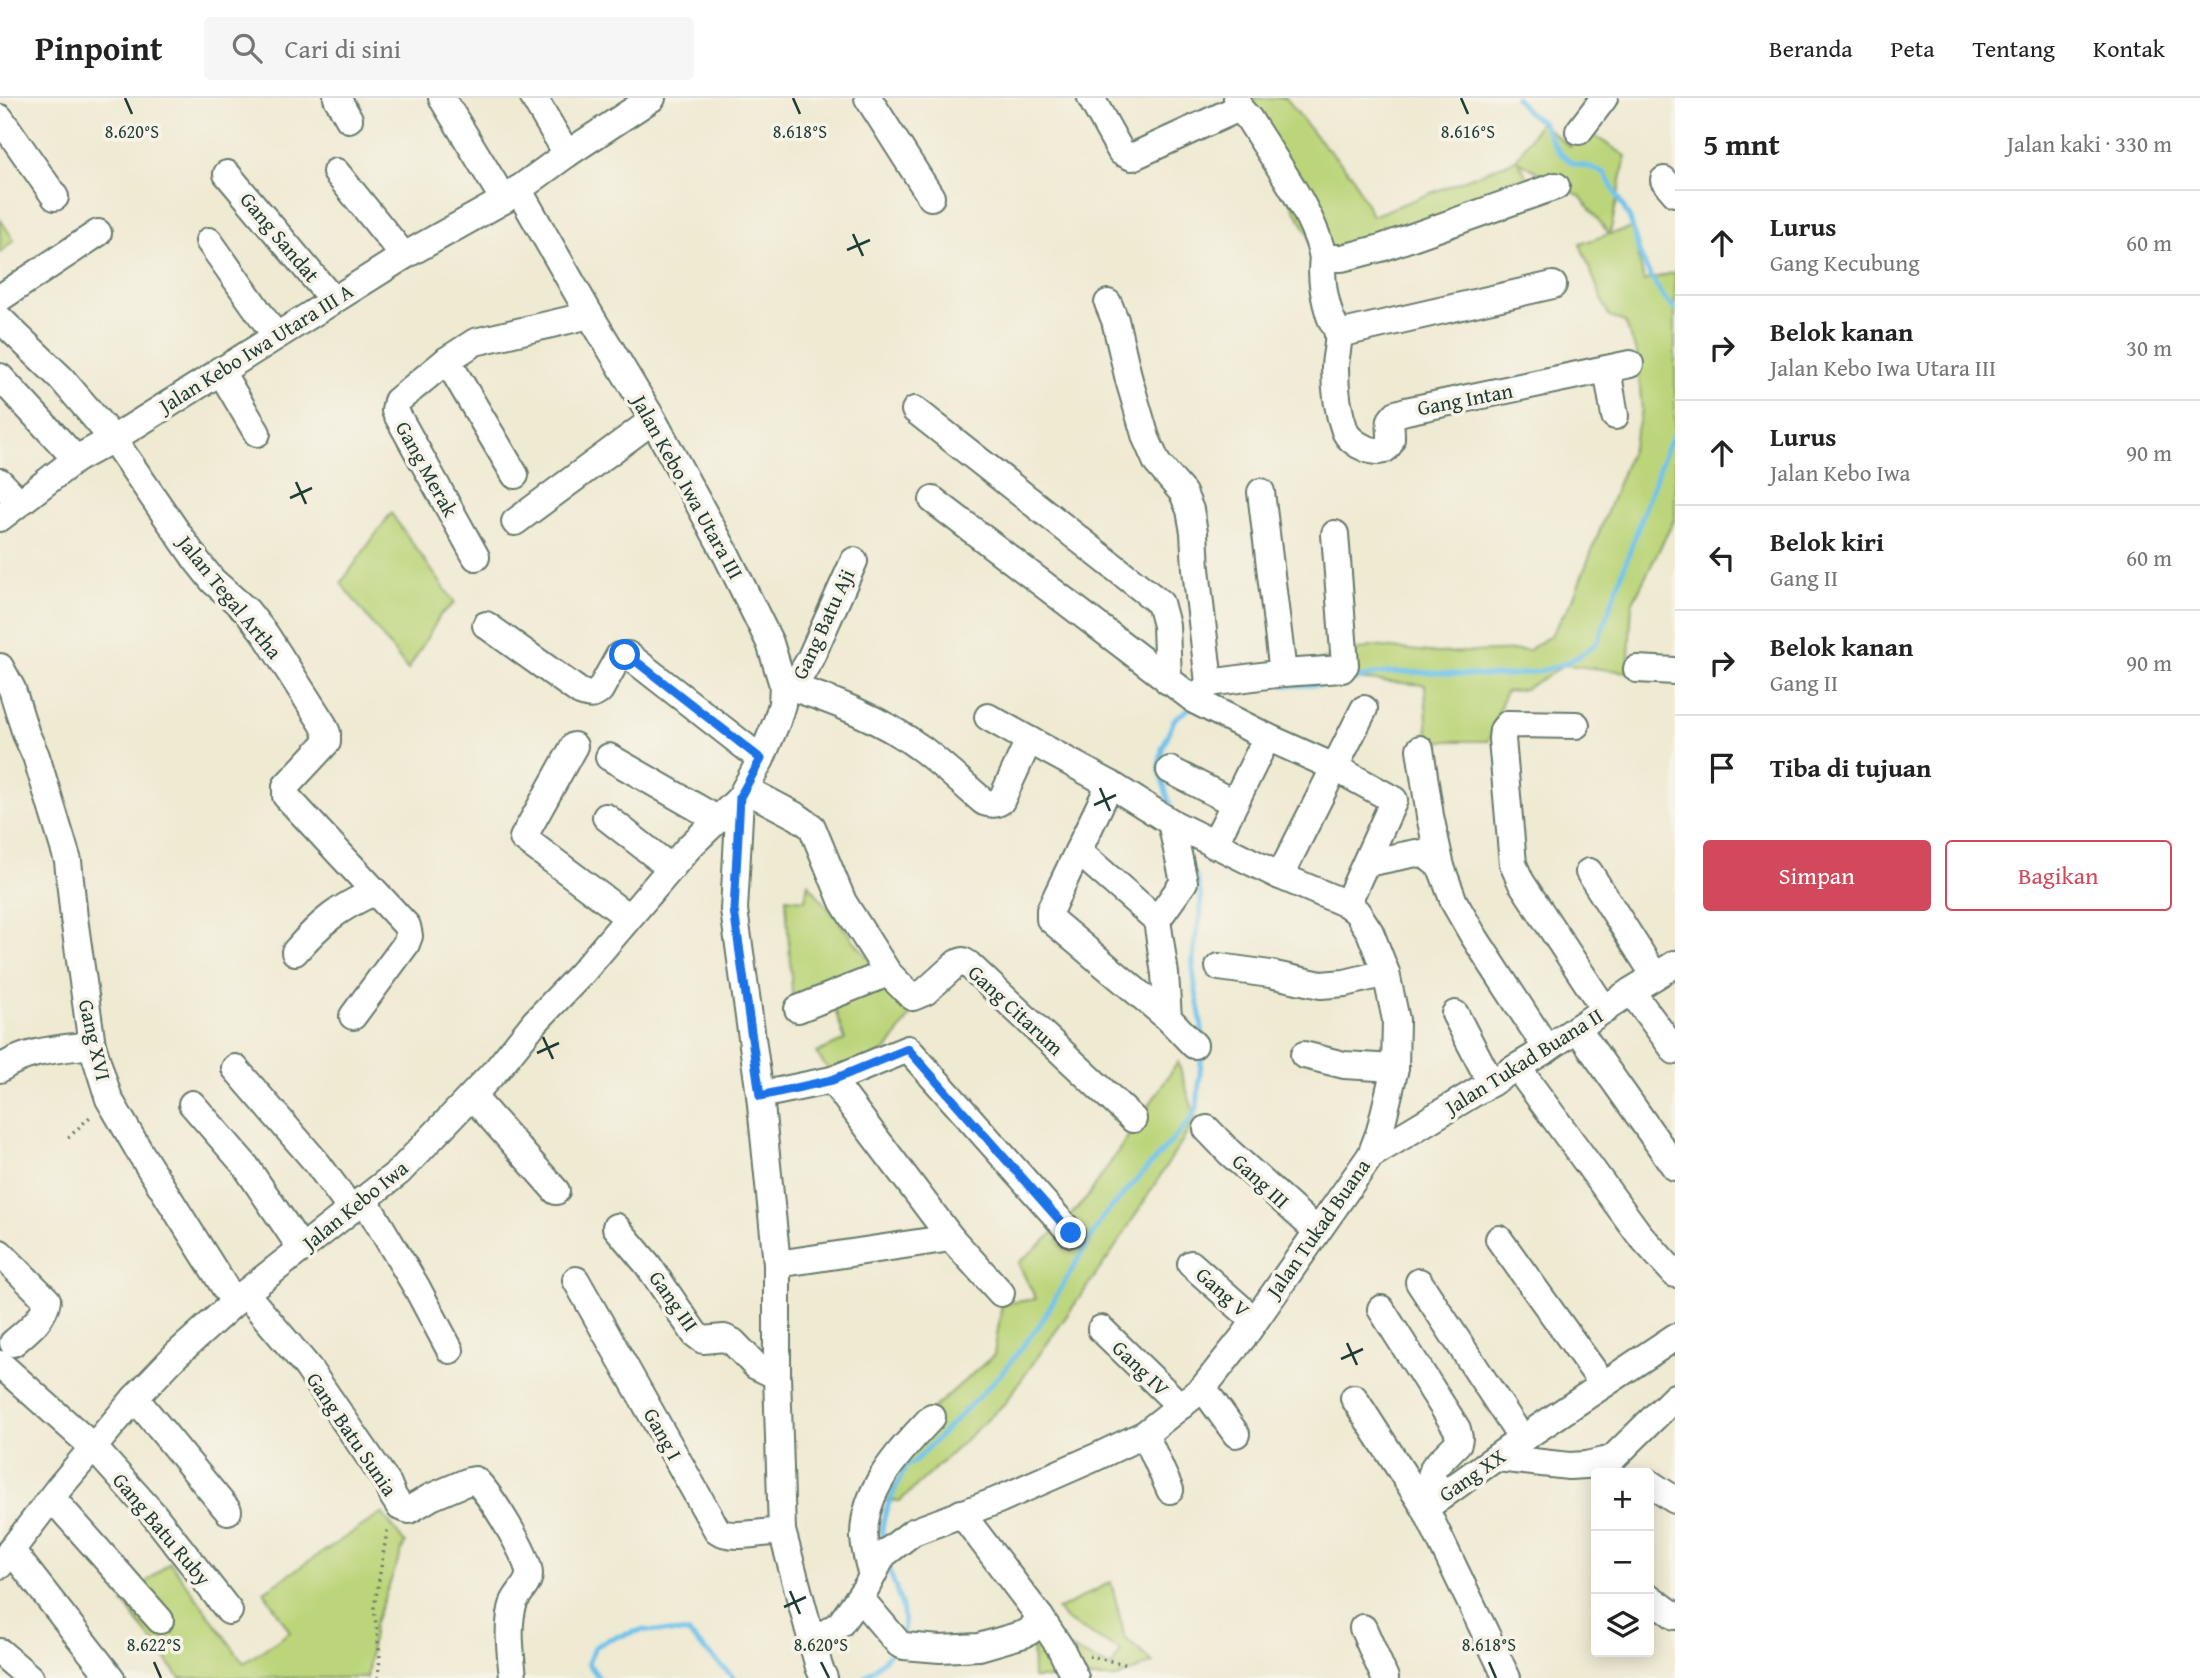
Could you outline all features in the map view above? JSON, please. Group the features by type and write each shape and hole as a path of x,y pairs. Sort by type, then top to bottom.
{"street":[{"name":"Jalan Kebo Iwa Utara III","path":"442,98 511,194 590,315 653,420 725,551 788,686 761,759 742,793 710,827"},
{"path":"534,98 566,154"},
{"name":"Jalan Kebo Iwa Utara III A","path":"10,510 76,459 113,439 404,256 511,194 566,154 614,108 652,98"},
{"path":"868,98 931,197"},
{"name":"Gang Intan","path":"1091,98 1121,152 1132,157 1238,103 1316,234 1323,258 1324,292 1339,334 1335,367 1336,387 1346,434 1354,443 1380,452 1390,444 1391,420 1396,414 1618,367 1615,416"},
{"path":"1579,131 1604,98"},
{"path":"0,118 55,197"},
{"path":"336,172 404,256"},
{"name":"Gang Sandat","path":"227,174 333,300"},
{"path":"1323,258 1342,258 1381,248 1556,186"},
{"path":"0,298 98,233"},
{"path":"209,241 275,335"},
{"path":"1339,334 1553,285"},
{"path":"1108,303 1115,320 1146,438 1157,463 1183,493 1190,510 1194,532 1202,698"},
{"name":"Gang Merak","path":"476,557 395,411 397,401 447,360 475,342 590,315"},
{"path":"0,319 61,378 113,439"},
{"path":"447,360 515,475"},
{"path":"220,370 257,433"},
{"path":"0,377 76,459"},
{"path":"915,410 1160,603 1165,614 1168,681"},
{"path":"515,522 653,420"},
{"name":"Jalan Tegal Artha","path":"113,439 197,561 213,581 247,611 266,635 327,733 327,742 286,786 286,796 407,926 409,936 406,944 353,1016"},
{"path":"0,482 10,510"},
{"path":"1261,492 1283,673"},
{"path":"933,500 1168,681 1267,737 1334,767 1392,805"},
{"path":"1202,698 1283,673 1342,669 1345,665 1335,534"},
{"name":"Gang Batu Aji","path":"788,686 810,659 853,561"},
{"path":"486,625 589,695 597,693 619,656 628,655 761,759"},
{"name":"Gang XVI","path":"0,667 12,689 49,793 68,861 92,1045 109,1100 141,1154 239,1298"},
{"path":"1637,670 1675,671"},
{"path":"788,686 838,704 894,732 921,748 984,802 995,804 1001,801 1028,740"},
{"path":"1280,876 1364,709"},
{"name":"Jalan Tukad Buana","path":"813,1642 841,1624 872,1576 913,1532 996,1502 1145,1434 1203,1388 1245,1335 1371,1155 1395,1068 1396,1020 1386,973 1370,932 1357,912 1347,904 1280,876 1175,825 1110,784 988,717"},
{"path":"1576,725 1508,724 1503,730 1513,864 1521,882 1605,1010"},
{"path":"1214,845 1267,737"},
{"path":"574,746 523,838 628,916"},
{"path":"609,757 724,836 738,850 734,910 760,1096 777,1264 782,1531 822,1673"},
{"path":"1347,904 1392,805 1421,760 1441,867 1462,918 1547,1049"},
{"path":"1170,770 1234,803"},
{"path":"1110,784 1050,910 1050,919 1168,1018 1194,1045"},
{"name":"Jalan Kebo Iwa Utara III","path":"738,850 742,793"},
{"name":"Gang Citarum","path":"742,793 798,817 812,827 844,902 888,973 909,994 913,997 925,992 957,963 964,961 1133,1119"},
{"path":"606,817 671,868"},
{"path":"1157,920 1184,882 1175,825"},
{"name":"Jalan Kebo Iwa","path":"6,1558 135,1398 176,1355 239,1298 399,1172 498,1068 628,916 710,827"},
{"path":"1078,852 1157,920 1168,1018"},
{"path":"1367,863 1416,853 1426,855 1441,867"},
{"path":"1589,872 1665,970"},
{"path":"295,952 321,922 343,907 374,892"},
{"path":"1219,967 1321,985 1345,983 1386,973"},
{"name":"Jalan Tukad Buana II","path":"1371,1155 1547,1049 1665,970"},
{"path":"798,1009 888,973"},
{"path":"1631,991 1675,1051"},
{"path":"1455,1014 1491,1083"},
{"path":"1577,1028 1675,1167"},
{"path":"1,1064 53,1049 92,1045"},
{"path":"760,1096 832,1080 908,1049 1071,1233"},
{"path":"1304,1055 1343,1065 1395,1068"},
{"path":"1517,1067 1639,1234 1675,1274"},
{"path":"235,1068 317,1163 358,1204 417,1288 450,1350"},
{"path":"832,1080 951,1238 1001,1293"},
{"path":"472,1096 556,1191"},
{"path":"192,1104 245,1165 301,1248"},
{"name":"Gang III","path":"1208,1129 1316,1230"},
{"name":"Gang III","path":"616,1227 648,1265 695,1334 703,1340 724,1338 733,1342 756,1366 777,1376"},
{"path":"777,1264 951,1238"},
{"path":"1499,1239 1603,1384"},
{"path":"0,1253 47,1300 44,1311 7,1354"},
{"name":"Gang V","path":"1191,1264 1254,1320"},
{"name":"Gang I","path":"576,1280 717,1530 722,1534 734,1535 782,1531"},
{"path":"1419,1282 1522,1439"},
{"name":"Gang Batu Sunia","path":"239,1298 306,1365 388,1484 400,1507 408,1510 431,1497 475,1480 486,1494 510,1530 529,1570 529,1578 514,1602 509,1634 513,1678"},
{"path":"1381,1310 1457,1429 1458,1443 1434,1467 1431,1476 1434,1502"},
{"name":"Gang IV","path":"1101,1329 1182,1405"},
{"name":"Gang XX","path":"1507,1678 1434,1502 1522,1439 1675,1338"},
{"name":"Gang Batu Ruby","path":"7,1354 154,1515 229,1611"},
{"path":"1203,1388 1236,1434"},
{"path":"135,1398 228,1511"},
{"path":"1354,1398 1434,1502"},
{"path":"1497,1458 1569,1466 1586,1465 1612,1458 1675,1398"},
{"path":"932,1417 900,1451 875,1489 865,1519 864,1541 872,1576 899,1644 940,1649 979,1647 1024,1634 1030,1631 1040,1618"},
{"path":"1145,1434 1170,1490"},
{"path":"1612,1458 1627,1468"},
{"path":"52,1498 160,1620"},
{"path":"961,1513 1040,1618 1060,1648 1075,1678"},
{"path":"6,1558 111,1678"},
{"path":"1654,1601 1675,1616"},
{"path":"1363,1629 1385,1678"},
{"path":"0,1652 30,1678"}],"path":[{"path":"68,1138 109,1100"},
{"path":"377,1678 380,1658 374,1608 393,1496"},
{"path":"1060,1648 1128,1665"}],"green space":[{"path":"1232,98 1286,98 1313,133 1352,175 1372,216 1516,160 1540,122 1570,147 1582,128 1626,156 1610,234 1632,228 1644,281 1675,272 1675,518 1632,604 1628,672 1565,665 1525,689 1505,692 1489,741 1428,741 1425,685 1319,676 1316,662 1374,646 1437,653 1529,650 1551,635 1573,599 1633,445 1642,411 1637,354 1625,322 1609,317 1580,244 1609,234 1580,196 1518,161 1538,196 1312,272 1309,235"},
{"path":"0,219 14,240 0,253"},
{"path":"391,513 455,603 441,614 408,670 341,583"},
{"path":"808,883 912,1013 887,1050 834,1077 816,1053 845,1040 829,992 793,1007 786,898 805,900"},
{"path":"1178,1062 1196,1119 1114,1249 1005,1403 900,1501 878,1500 929,1412 994,1355 1002,1304 1036,1299 1018,1263 1048,1238 1086,1199"},
{"path":"382,1513 405,1543 374,1625 367,1678 180,1678 123,1602 170,1562 244,1663 290,1632 264,1591"},
{"path":"1111,1582 1125,1638 1153,1663 1116,1678 1033,1678 1032,1630 1111,1668 1121,1651 1066,1620 1057,1610"}],"waterway":[{"path":"1516,98 1527,112 1543,123 1560,153 1574,164 1605,174 1630,219 1646,268 1663,297 1675,309"},
{"path":"1284,685 1332,683 1385,673 1524,674 1551,668 1576,658 1598,641 1675,430"},
{"path":"1172,812 1159,768 1162,749 1175,718 1192,707"},
{"path":"1195,874 1201,908 1193,969 1203,1040"},
{"path":"883,1544 885,1514 906,1466 914,1462 1003,1372 1040,1324 1103,1217 1188,1123 1197,1108 1202,1050"},
{"path":"887,1564 904,1617 902,1635"},
{"path":"599,1678 588,1663 595,1647 609,1639 642,1630 688,1633 734,1678"},
{"path":"864,1678 894,1650"}],"route":[{"path":"625,655 761,759 740,797 734,883 734,910 760,1096 832,1080 908,1049 1071,1233"}]}
